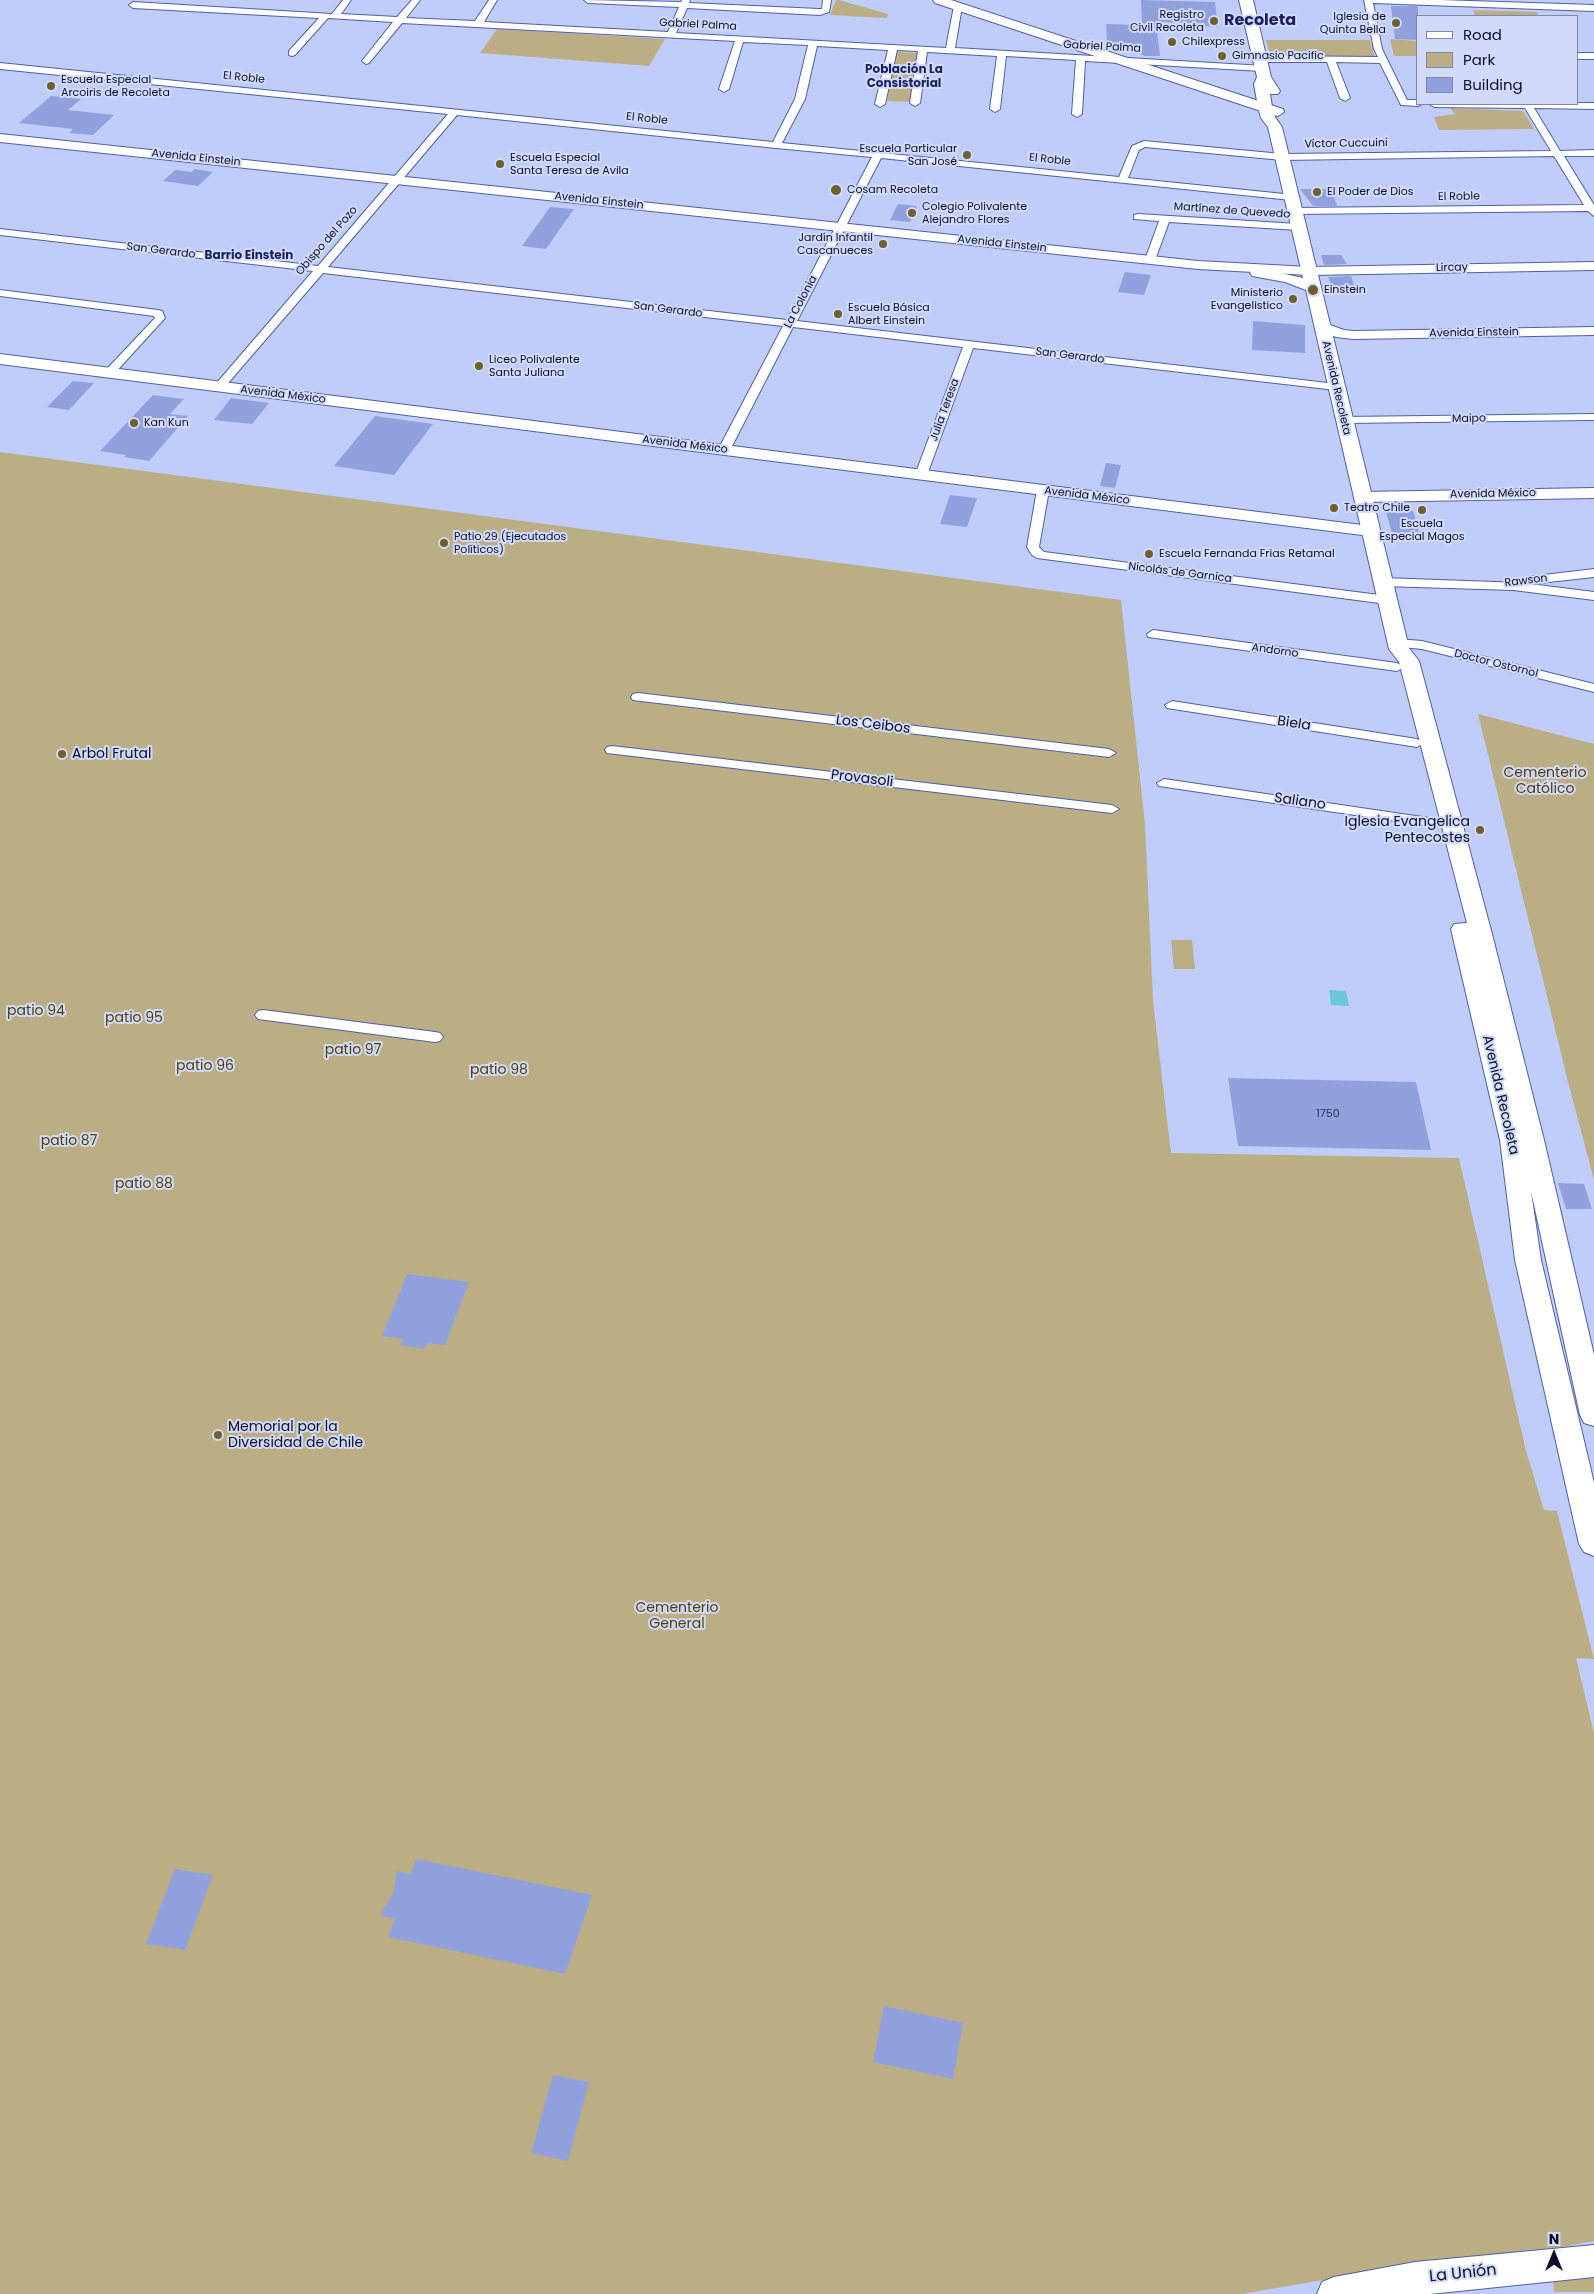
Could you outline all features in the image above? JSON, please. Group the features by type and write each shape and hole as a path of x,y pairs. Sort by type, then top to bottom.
{"main road":[{"path":"939,0 1272,109"},
{"name":"Avenida Recoleta","path":"1246,0 1262,68 1260,84 1272,109 1279,118 1275,127 1292,204 1385,591 1416,743 1512,1140 1527,1253 1588,1492 1594,1544"},
{"name":"Avenida Einstein","path":"0,138 841,226 1258,273 1309,271"},
{"name":"Avenida Einstein","path":"1198,265 1309,271"},
{"name":"Lircay","path":"1309,271 1594,266"},
{"path":"1258,273 1288,278 1313,288"},
{"name":"Avenida Einstein","path":"1322,326 1342,334 1353,335 1594,331"},
{"name":"Avenida Einstein","path":"1326,343 1333,339 1353,335"},
{"name":"Avenida México","path":"0,359 1370,531"},
{"name":"Avenida México","path":"1362,496 1594,493"},
{"name":"Avenida Recoleta","path":"1398,653 1410,661 1481,934 1532,1140 1594,1415"},
{"name":"La Unión","path":"1334,2294 1415,2279 1594,2261"}],"street":[{"path":"292,53 347,0"},
{"path":"366,61 416,0"},
{"path":"478,24 493,0"},
{"path":"588,0 685,3 823,12 826,10 827,0"},
{"path":"1416,103 1404,103 1377,46 1368,0 1542,3 1594,8"},
{"path":"671,34 685,3"},
{"path":"1542,3 1547,15"},
{"name":"Gabriel Palma","path":"132,5 1262,68 1331,60 1384,60"},
{"path":"950,50 958,6"},
{"path":"724,89 740,38"},
{"path":"776,144 800,99 813,42"},
{"path":"880,104 893,47"},
{"path":"915,103 923,48"},
{"path":"995,109 1002,53"},
{"path":"1579,56 1594,56"},
{"path":"1077,114 1081,57"},
{"path":"1331,60 1344,98"},
{"name":"El Roble","path":"0,66 1122,180 1292,204 1593,209"},
{"path":"1484,105 1594,106"},
{"path":"1534,106 1557,154 1593,209"},
{"name":"Obispo del Pozo","path":"219,387 454,112"},
{"name":"Víctor Cuccuini","path":"1122,180 1135,148 1141,145 1282,157 1594,153"},
{"name":"La Colonia","path":"724,450 878,155"},
{"name":"Martínez de Quevedo","path":"1138,217 1298,227"},
{"name":"Martínez de Quevedo","path":"1150,260 1165,219"},
{"name":"San Gerardo","path":"0,232 1336,387"},
{"path":"0,293 158,313 160,318 109,373"},
{"name":"Julia Teresa","path":"922,475 969,345"},
{"name":"Maipo","path":"1344,420 1594,417"},
{"name":"Nicolás de Garnica","path":"1043,490 1033,547 1041,555 1385,591 1495,585 1594,596"},
{"name":"Rawson","path":"1495,585 1594,573"},
{"name":"Rawson","path":"1557,578 1556,584 1561,592"},
{"name":"Andorno","path":"1153,634 1398,653"},
{"name":"Doctor Ostornol","path":"1398,653 1422,646 1594,688"},
{"name":"Los Ceibos","path":"638,697 1109,753"},
{"name":"Biela","path":"1172,705 1416,743"},
{"name":"Provasoli","path":"612,750 1112,809"},
{"name":"Saliano","path":"1164,783 1436,822"},
{"path":"262,1015 435,1037"}],"green space":[{"path":"836,0 888,14 887,18 830,15"},
{"path":"1473,10 1537,12 1538,15 1475,15"},
{"path":"497,29 665,39 649,66 480,53"},
{"path":"1390,39 1416,41 1416,56 1394,56"},
{"path":"1266,40 1370,40 1375,58 1271,58"},
{"path":"896,52 921,53 913,102 887,101"},
{"path":"1450,108 1523,111 1534,129 1439,130 1434,117 1455,114"},
{"name":"Cementerio General","path":"0,452 1121,600 1145,824 1153,1001 1171,1153 1459,1158 1526,1451 1544,1510 1557,1511 1594,1659 1576,1658 1594,1733 1594,2241 1502,2258 1449,2258 1242,2294 0,2294"},
{"name":"Cementerio Católico","path":"1478,714 1594,744 1594,1180 1567,1078"},
{"path":"1171,940 1192,940 1195,969 1174,969"},
{"path":"1594,2276 1594,2292 1554,2292 1553,2281"}],"shaded area":[{"path":"1329,990 1346,991 1349,1006 1331,1005"}],"building":[{"path":"1141,0 1215,2 1218,27 1200,26 1200,23 1156,22 1160,56 1145,56 1107,42 1106,24 1142,25"},
{"path":"1391,6 1418,6 1416,40 1395,39"},
{"path":"51,96 81,99 68,110 114,115 93,135 69,133 73,129 19,123"},
{"path":"194,169 213,172 198,186 163,181 175,170 192,172"},
{"path":"1300,189 1331,189 1337,206 1313,206"},
{"path":"898,204 917,206 910,222 890,220"},
{"path":"550,207 574,209 546,249 522,246"},
{"path":"1321,255 1341,255 1347,264 1324,265"},
{"path":"1125,272 1151,275 1144,295 1118,292"},
{"path":"1351,276 1355,287 1332,287 1328,277"},
{"path":"1253,321 1305,325 1305,353 1252,350"},
{"path":"73,381 94,383 69,410 47,407"},
{"path":"153,395 184,399 170,414 188,416 149,461 100,451"},
{"path":"231,398 269,403 252,424 214,420"},
{"path":"375,416 433,424 394,475 334,466"},
{"path":"1106,463 1121,465 1115,488 1100,486"},
{"path":"950,495 977,498 967,527 940,524"},
{"path":"1413,511 1420,536 1393,537 1386,512"},
{"path":"1228,1078 1416,1082 1431,1150 1238,1146"},
{"path":"1558,1183 1584,1184 1592,1209 1566,1209"},
{"path":"407,1274 469,1282 445,1345 427,1343 424,1349 400,1345 403,1339 382,1336"},
{"path":"417,1859 592,1895 565,1974 388,1937 395,1919 380,1915 393,1894 397,1871 410,1874"},
{"path":"175,1869 213,1875 185,1950 146,1944"},
{"path":"884,2006 963,2023 953,2079 873,2062"},
{"path":"553,2075 589,2082 568,2161 531,2153"}],"place":[{"name":"Registro Civil Recoleta","path":"1214,21"},
{"name":"Iglesia de Quinta Bella","path":"1396,23"},
{"name":"Chilexpress","path":"1172,42"},
{"name":"Gimnasio Pacific","path":"1222,56"},
{"name":"Escuela Especial Arcoiris de Recoleta","path":"51,86"},
{"name":"Escuela Particular San José","path":"967,155"},
{"name":"Escuela Especial Santa Teresa de Avila","path":"500,164"},
{"name":"Cosam Recoleta","path":"836,190"},
{"name":"El Poder de Dios","path":"1317,192"},
{"name":"Colegio Polivalente Alejandro Flores","path":"912,213"},
{"name":"Jardín Infantil Cascanueces","path":"883,244"},
{"name":"Einstein","path":"1313,290"},
{"name":"Ministerio Evangelistico","path":"1293,299"},
{"name":"Escuela Básica Albert Einstein","path":"838,314"},
{"name":"Liceo Polivalente Santa Juliana","path":"479,366"},
{"name":"Kan Kun","path":"134,423"},
{"name":"Teatro Chile","path":"1334,508"},
{"name":"Escuela Especial Magos","path":"1422,510"},
{"name":"Patio 29 (Ejecutados Políticos)","path":"444,543"},
{"name":"Escuela Fernanda Frias Retamal","path":"1149,554"},
{"name":"Arbol Frutal","path":"62,754"},
{"name":"Iglesia Evangelica Pentecostes","path":"1480,830"},
{"name":"Memorial por la Diversidad de Chile","path":"218,1435"}],"district":[{"name":"Recoleta","path":"1260,21"},
{"name":"Población La Consistorial","path":"904,77"},
{"name":"Barrio Einstein","path":"249,256"}],"park label":[{"name":"patio 94","path":"36,1011"},
{"name":"patio 95","path":"134,1018"},
{"name":"patio 97","path":"353,1050"},
{"name":"patio 96","path":"205,1066"},
{"name":"patio 98","path":"499,1070"},
{"name":"patio 87","path":"69,1141"},
{"name":"patio 88","path":"144,1184"}]}
